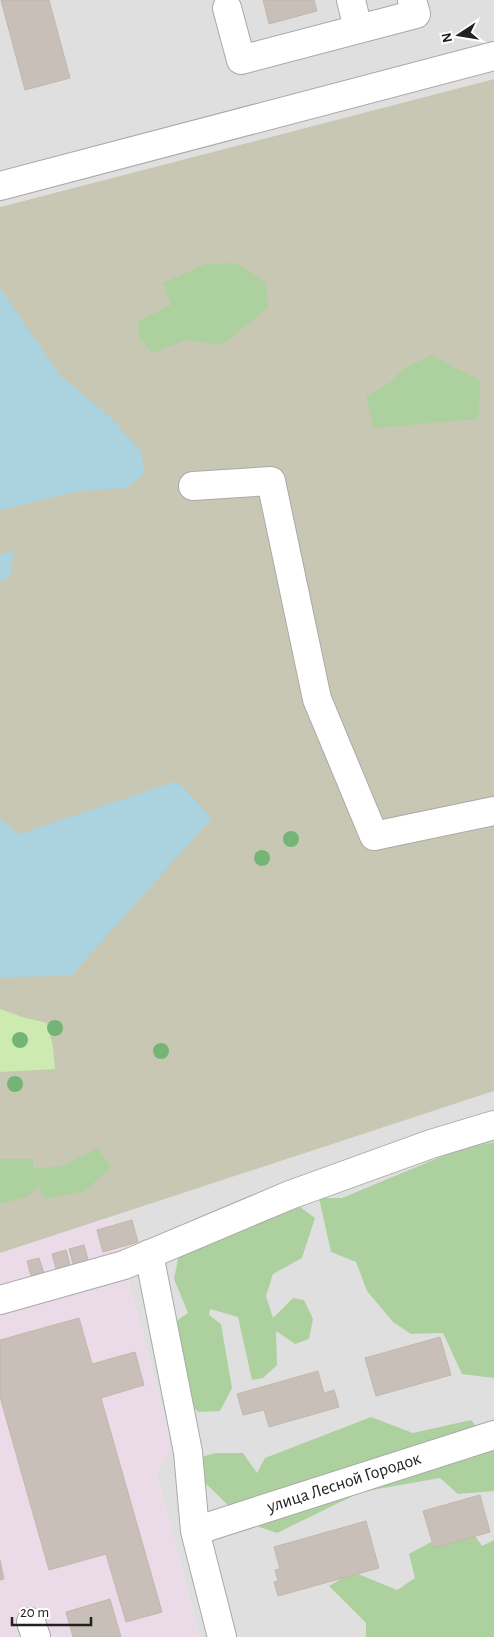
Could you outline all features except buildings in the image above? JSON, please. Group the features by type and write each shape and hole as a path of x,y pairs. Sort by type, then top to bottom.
{"street":[{"path":"351,0 358,29"},
{"path":"227,8 241,60 416,14 412,0"},
{"path":"0,186 494,56"},
{"path":"193,486 271,482 317,699 374,836 494,811"},
{"path":"0,1300 124,1265 290,1195 431,1144 494,1125"},
{"path":"148,1254 188,1452 195,1531 222,1637"},
{"name":"улица Лесной Городок","path":"195,1531 494,1435"}],"shaded area":[{"path":"0,0 494,0 494,79 0,207"},
{"path":"494,79 494,1091 0,1253 0,207"},
{"path":"494,1091 494,1637 200,1637 156,1473 172,1446 111,1216"},
{"path":"111,1216 113,1225 132,1220 138,1242 119,1247 172,1446 156,1473 200,1637 0,1637 0,1253"}],"green space":[{"path":"235,263 266,282 268,308 222,345 186,340 153,353 139,338 138,321 171,305 163,283 206,264"},
{"path":"431,355 481,381 478,419 374,428 366,397 391,382 403,369"},
{"path":"0,1009 47,1023 53,1047 55,1069 0,1072"},
{"path":"494,1142 494,1378 462,1374 443,1333 411,1334 393,1322 367,1291 356,1262 331,1252 319,1198 342,1198 457,1150"},
{"path":"98,1148 111,1167 85,1191 45,1199 38,1186 29,1196 0,1204 0,1159 33,1159 33,1169 62,1166"},
{"path":"300,1207 315,1218 302,1258 273,1274 266,1296 273,1318 293,1298 304,1300 313,1319 309,1339 295,1344 276,1331 277,1365 263,1378 252,1380 238,1317 210,1309 209,1315 221,1324 232,1388 220,1411 199,1412 163,1387 160,1332 188,1313 174,1279 179,1254"},
{"path":"371,1417 413,1433 471,1420 494,1449 494,1491 458,1494 440,1478 361,1492 277,1533 253,1525 231,1508 200,1478 201,1457 216,1453 243,1453 257,1473 265,1458"},
{"path":"466,1523 482,1546 494,1540 494,1637 366,1637 366,1623 329,1586 353,1572 397,1590 415,1578 409,1554"}],"water":[{"path":"0,288 60,375 109,416 141,451 144,473 126,488 80,491 0,510"},
{"path":"14,550 10,576 0,582 0,555"},
{"path":"177,781 212,818 72,975 0,978 0,819 19,834"}]}
